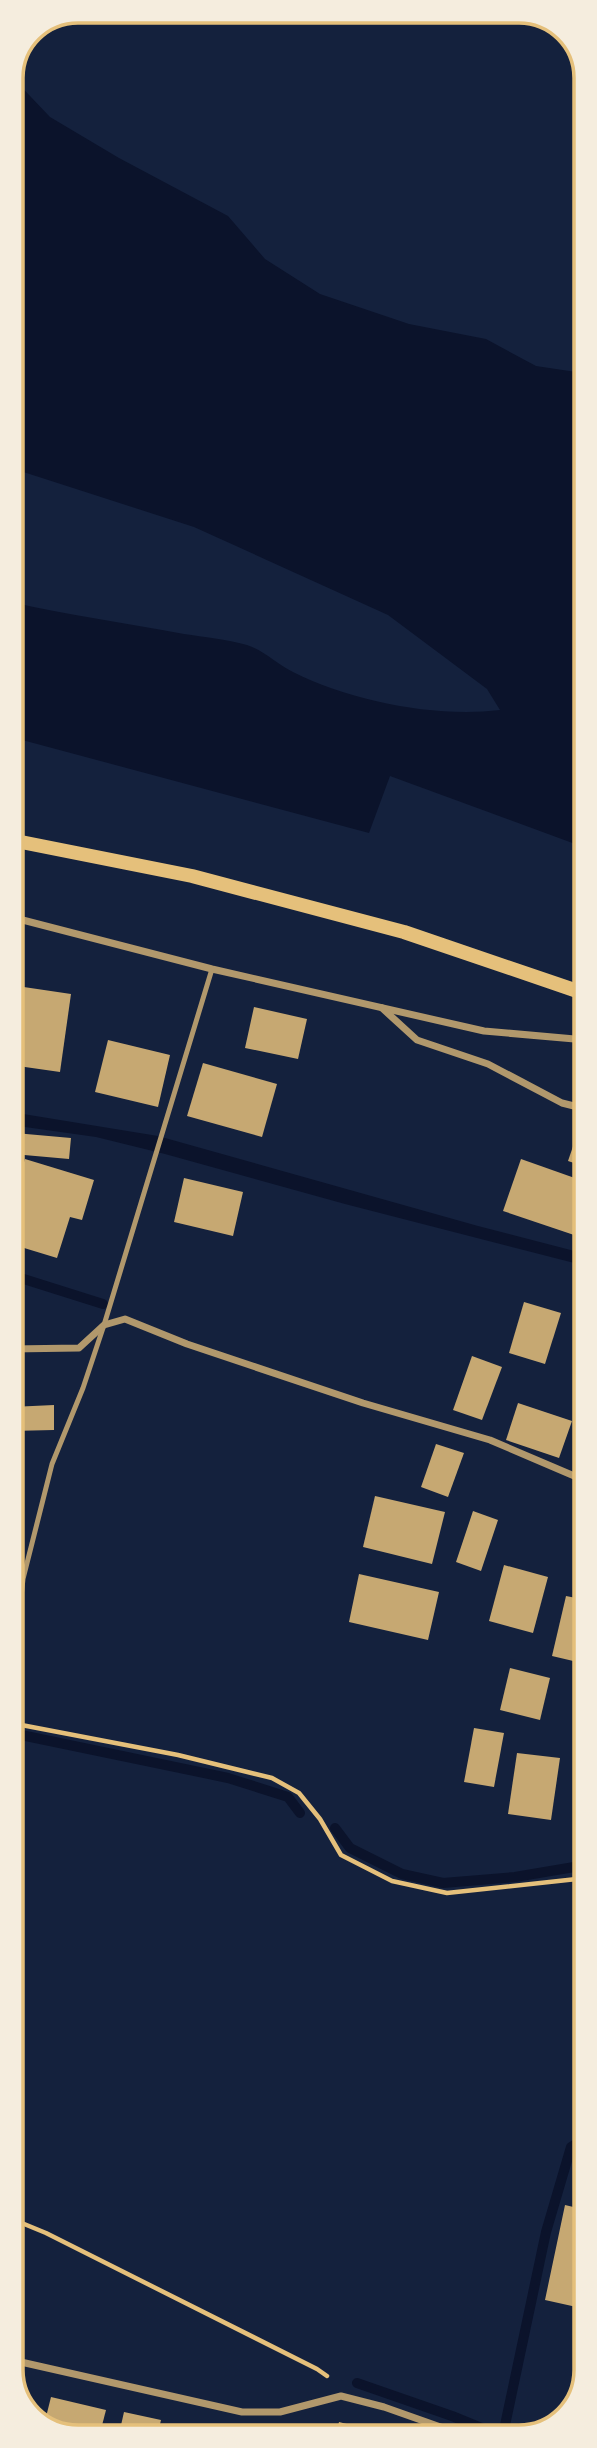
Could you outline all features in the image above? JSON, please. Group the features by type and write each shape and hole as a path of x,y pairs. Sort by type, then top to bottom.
{"main road":[{"path":"23,842 192,876 391,928 574,990"}],"street":[{"path":"23,921 212,969 484,1031 574,1039"},
{"path":"380,1007 417,1040 488,1064 562,1103 574,1106"},
{"path":"23,1349 79,1348 104,1325 125,1319 187,1344 363,1403 490,1440 574,1476"},
{"path":"23,2362 242,2412 280,2412 341,2396 384,2407 435,2425"}],"lane":[{"path":"23,1579 52,1464 83,1388 104,1325 212,969"}],"path":[{"path":"23,1725 178,1755 272,1778 299,1793 320,1819 341,1855 392,1881 447,1893 574,1879"},
{"path":"23,2223 317,2369 363,2402"}],"water":[{"path":"23,89 50,117 119,158 228,216 265,259 320,294 409,324 486,339 536,366 574,372 574,844 390,776 369,833 23,740 23,604 247,645 316,682 394,705 448,712 500,710 487,689 388,615 194,527 23,472"},
{"path":"23,1114 158,1136 574,1251 574,1263 345,1204 96,1137 23,1127"}],"building":[{"path":"23,987 71,994 60,1072 23,1067"},
{"path":"254,1007 307,1019 298,1059 245,1048"},
{"path":"108,1040 170,1055 158,1107 95,1092"},
{"path":"203,1063 277,1084 262,1137 187,1116"},
{"path":"23,1134 71,1138 69,1159 23,1155"},
{"path":"574,1143 574,1163 568,1161"},
{"path":"25,1159 94,1180 82,1220 70,1217 57,1258 23,1248"},
{"path":"521,1159 574,1178 574,1235 503,1211"},
{"path":"184,1178 243,1192 233,1236 174,1222"},
{"path":"524,1302 561,1313 545,1364 509,1353"},
{"path":"472,1356 502,1367 482,1420 453,1410"},
{"path":"518,1403 572,1421 559,1458 506,1440"},
{"path":"54,1405 54,1430 23,1431 23,1406"},
{"path":"436,1444 464,1453 448,1497 421,1487"},
{"path":"375,1496 445,1512 432,1564 363,1547"},
{"path":"473,1511 498,1520 481,1571 456,1562"},
{"path":"504,1565 548,1577 533,1633 489,1621"},
{"path":"359,1574 439,1592 428,1640 349,1622"},
{"path":"566,1596 574,1598 574,1661 552,1656"},
{"path":"510,1668 550,1678 540,1720 500,1710"},
{"path":"474,1728 504,1733 494,1787 464,1782"},
{"path":"517,1753 560,1758 551,1820 508,1814"},
{"path":"565,2205 574,2207 574,2306 545,2300"},
{"path":"51,2397 106,2410 102,2425 67,2424 46,2416"},
{"path":"124,2412 161,2420 160,2425 121,2425"}],"waterway":[{"path":"23,1279 103,1304"},
{"path":"23,1735 228,1778 288,1797 300,1813"},
{"path":"335,1828 350,1848 402,1874 443,1883 515,1877 574,1867"},
{"path":"505,2425 546,2232 571,2147 574,2145"},
{"path":"357,2383 474,2425"}]}
